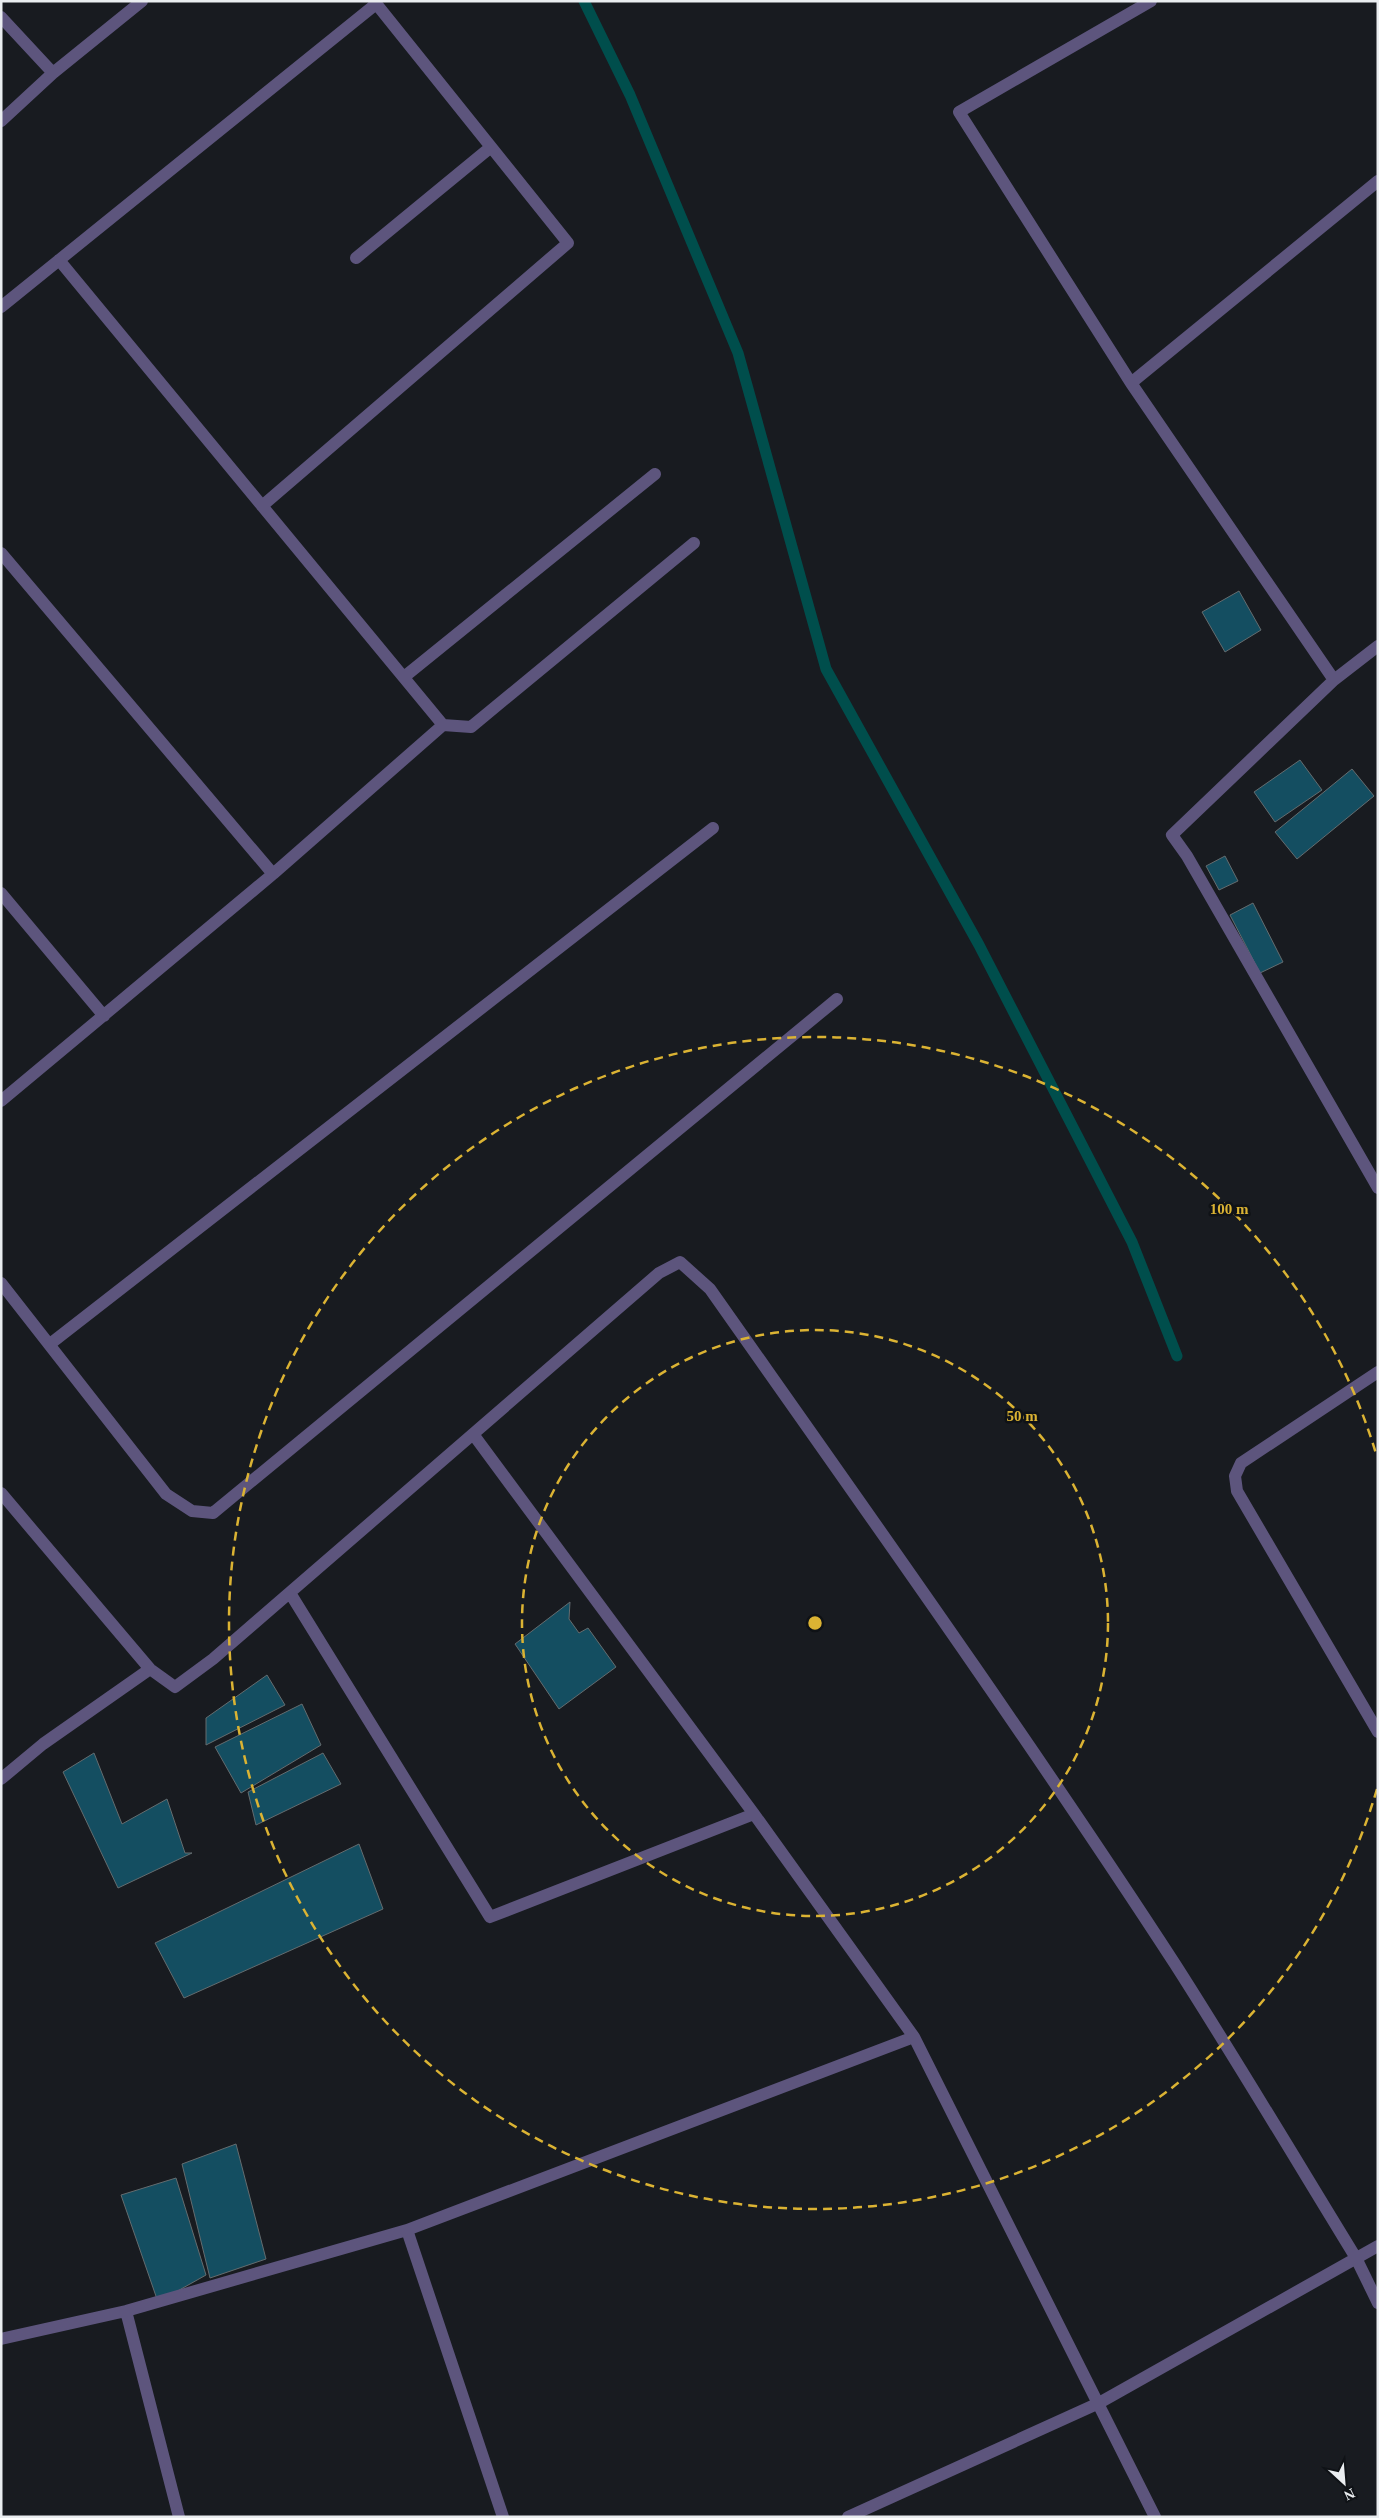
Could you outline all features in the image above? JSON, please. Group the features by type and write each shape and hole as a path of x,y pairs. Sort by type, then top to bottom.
{"street":[{"path":"1,121 53,73 142,1"},
{"path":"1151,1 959,112 1131,383 1334,680"},
{"path":"1,306 375,3 568,243 262,506"},
{"path":"1,17 53,73"},
{"path":"356,258 491,147"},
{"path":"1131,383 1378,182"},
{"path":"59,260 443,725"},
{"path":"404,677 655,474"},
{"path":"1,1101 273,874 443,725 471,727 694,543"},
{"path":"1,553 273,874"},
{"path":"1378,646 1334,680 1172,835 1187,856 1378,1188"},
{"path":"50,1344 713,828"},
{"path":"1,893 104,1016"},
{"path":"1,1283 166,1494 192,1512 214,1512 837,999"},
{"path":"1,1494 150,1669 175,1687 213,1659 659,1273 680,1262 710,1288 954,1635 1050,1776 1176,1966 1356,2258 1378,2303"},
{"path":"1378,1372 1240,1463 1236,1476 1237,1491 1378,1732"},
{"path":"473,1434 754,1814 914,2037 1155,2517"},
{"path":"290,1593 490,1917 754,1814"},
{"path":"1,1779 43,1744 150,1669"},
{"path":"1,2339 126,2311 408,2230 914,2037"},
{"path":"408,2230 504,2517"},
{"path":"848,2517 1099,2403 1378,2246"},
{"path":"126,2311 179,2517"}],"building":[{"path":"1239,591 1261,630 1225,652 1202,612"},
{"path":"1300,760 1322,790 1275,822 1254,792"},
{"path":"1352,769 1374,796 1297,859 1275,832"},
{"path":"1225,856 1238,881 1219,890 1206,866"},
{"path":"1253,903 1283,962 1260,973 1230,915"},
{"path":"570,1602 569,1619 579,1633 588,1628 616,1667 559,1709 515,1644"},
{"path":"267,1675 285,1705 206,1745 206,1718"},
{"path":"302,1704 321,1745 241,1793 215,1747"},
{"path":"94,1753 122,1824 167,1799 185,1853 192,1853 118,1888 63,1772"},
{"path":"323,1753 341,1784 256,1825 248,1792"},
{"path":"359,1844 383,1909 184,1998 155,1943"},
{"path":"236,2144 266,2259 210,2278 182,2164"},
{"path":"176,2178 206,2275 158,2302 121,2195"}],"waterway":[{"path":"584,1 630,95 738,353 826,669 979,945 1132,1242 1177,1356"}]}
